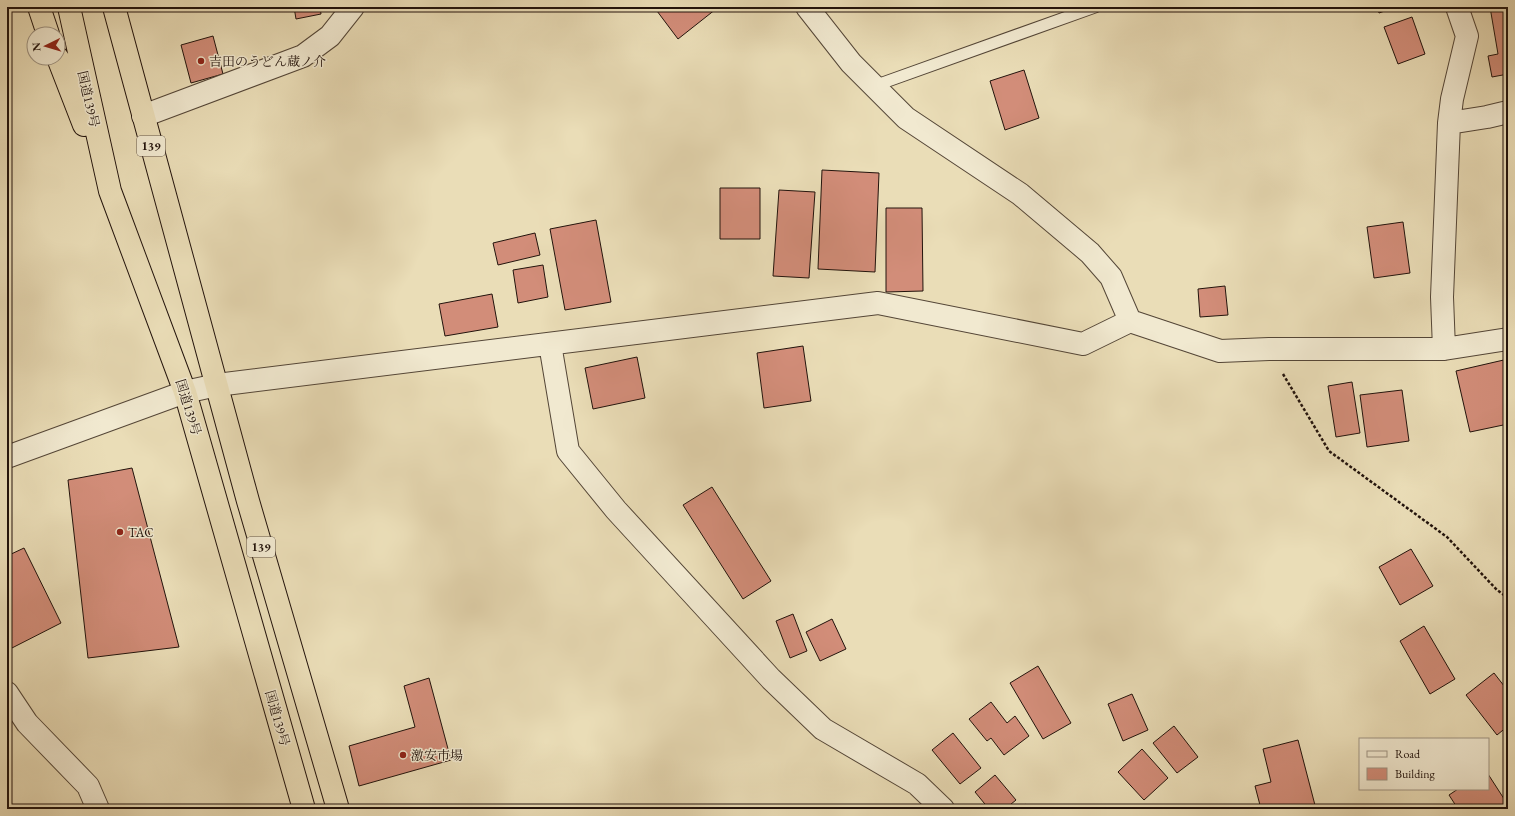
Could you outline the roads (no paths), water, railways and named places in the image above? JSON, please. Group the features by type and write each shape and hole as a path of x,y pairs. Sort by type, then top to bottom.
{"highway":[{"path":"40,7 46,26"},
{"name":"国道139号","path":"69,7 110,191 185,392 304,809"},
{"name":"139","path":"114,7 248,501 338,809"},
{"path":"61,66 110,191"}],"street":[{"path":"143,116 303,56 330,36 353,7"},
{"path":"807,7 851,64 906,118 1020,194 1090,253 1111,278 1130,321"},
{"path":"1444,349 1442,297 1449,122 1452,99 1467,36 1456,7"},
{"path":"1449,122 1487,118 1508,112"},
{"path":"7,457 185,392 217,385 878,303 1083,344 1130,321 1220,351 1269,349 1444,349 1508,339"},
{"path":"550,344 568,451 616,510 771,679 823,729 917,784 943,809"},
{"path":"7,693 27,723 88,786 98,809"}],"lane":[{"path":"874,86 1095,7"}],"place":[{"name":"吉田のうどん蔵ノ介","path":"201,61"},
{"name":"TAC","path":"120,532"},
{"name":"激安市場","path":"403,755"}]}
